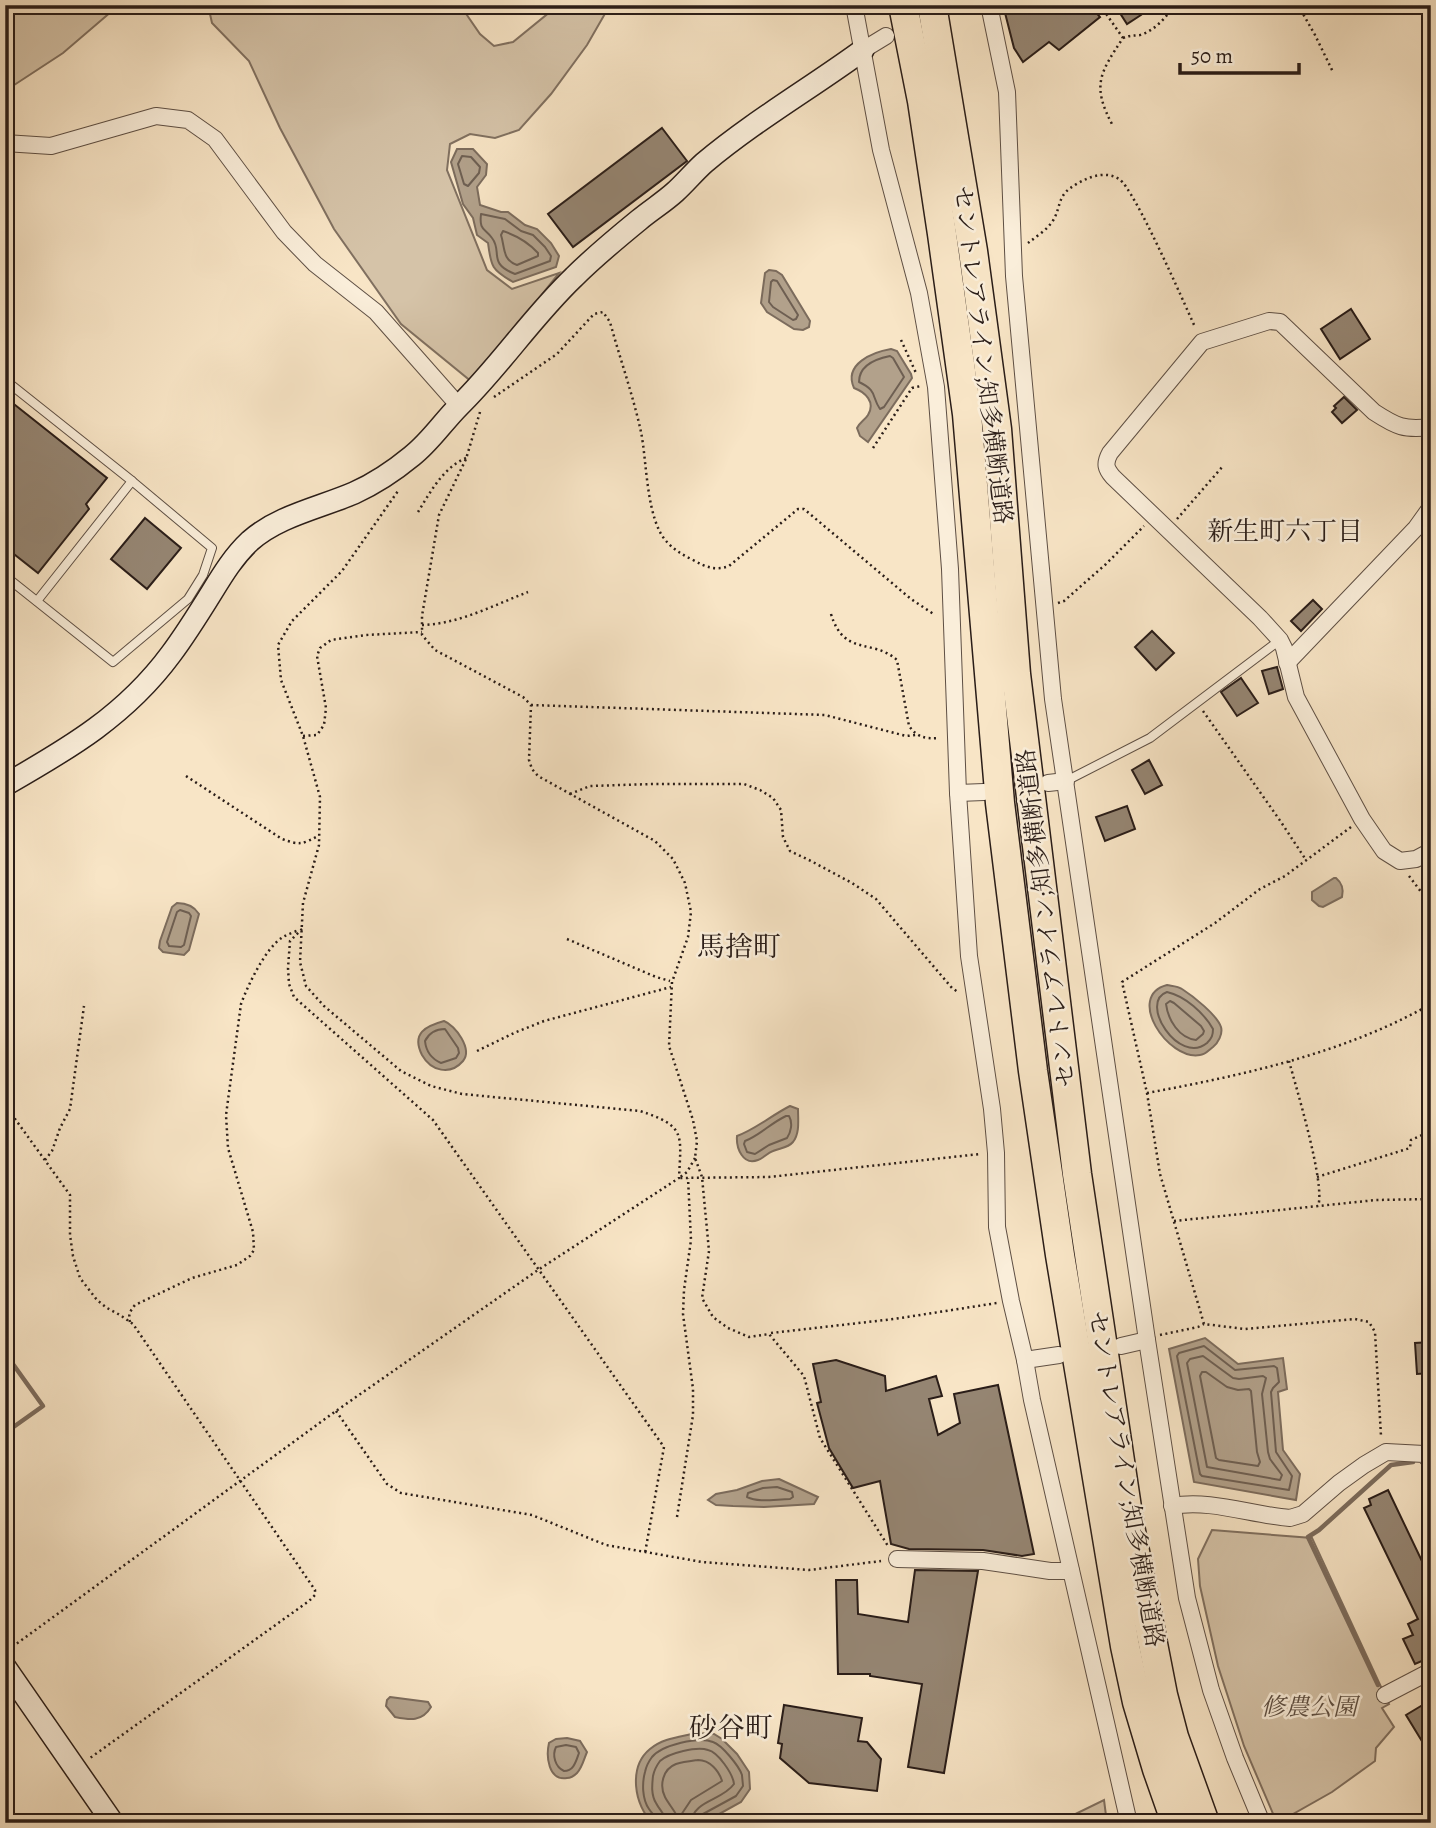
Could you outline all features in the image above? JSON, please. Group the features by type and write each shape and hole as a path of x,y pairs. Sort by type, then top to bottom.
{"highway":[{"name":"セントレアライン;知多横断道路","path":"903,5 928,141 967,414 1000,803 1033,1071 1060,1255 1125,1646 1137,1702 1176,1823"},
{"name":"セントレアライン;知多横断道路","path":"932,5 973,251 997,429 1016,674 1077,1174 1129,1521 1163,1695 1174,1737 1205,1823"},
{"path":"1125,1646 1115,1668 1160,1823"},
{"path":"1163,1695 1176,1708 1219,1823"}],"street":[{"path":"854,5 881,150 919,293 936,387 952,621 958,793 969,956 992,1109 998,1227 1010,1301 1129,1823"},
{"path":"989,5 1007,92 1013,254 1053,699 1147,1340 1187,1598 1211,1690 1262,1823"},
{"path":"5,785 55,757 127,705 170,655 228,566 251,540 279,522 356,492 413,456 468,402 524,331 573,277 639,219 675,192 704,164 784,104 886,36"},
{"path":"5,143 51,146 156,116 188,120 215,139 284,232 315,264 376,312 468,402"},
{"path":"1431,428 1410,429 1392,424 1374,412 1280,322 1269,321 1202,342 1106,461 1106,470 1261,618 1280,640 1296,697 1362,819 1384,851 1400,861 1416,859 1431,851"},
{"path":"1287,663 1416,528 1431,507"},
{"path":"1048,783 1066,781"},
{"path":"958,793 984,792"},
{"path":"1121,1346 1147,1340"},
{"path":"1025,1360 1059,1355"},
{"path":"1172,1506 1206,1505 1290,1518 1303,1514 1347,1477 1386,1452 1424,1454 1431,1462"},
{"path":"897,1559 983,1561 1050,1571 1071,1571"},
{"path":"5,1667 113,1823"},
{"path":"1385,1695 1431,1671"}],"lane":[{"path":"5,380 212,548 204,575 188,599 113,662 5,576"},
{"path":"37,601 132,481"},
{"path":"1066,781 1150,738 1280,640"}],"path":[{"path":"1100,5 1123,38"},
{"path":"1113,126 1104,110 1100,92 1103,68 1123,38 1153,29 1174,5"},
{"path":"1298,5 1333,72"},
{"path":"1013,254 1045,230 1055,218 1060,198 1070,189 1096,175 1110,175 1120,179 1127,186 1202,342"},
{"path":"468,402 498,396 557,354 594,314 603,312 610,322 641,433 656,523 665,540 681,554 719,570 729,566 798,509 804,509 911,599 935,616 952,621"},
{"path":"901,340 917,375"},
{"path":"873,448 912,388 936,387"},
{"path":"468,402 480,412 467,458 439,515 422,616 422,635 435,650 523,697 531,705 825,715 906,736 956,736"},
{"path":"413,456 397,493 342,571 292,621 278,645 281,680 303,736 320,797 319,845 303,903 300,962 306,986 324,1006 401,1071 430,1086 462,1094 640,1111 663,1119 676,1129 680,1139 679,1178"},
{"path":"418,512 436,484 456,463 467,458"},
{"path":"1168,530 1223,466"},
{"path":"1044,608 1064,601 1154,516"},
{"path":"422,625 460,619 528,592"},
{"path":"831,614 834,623 850,642 890,653 897,660 909,726 916,735"},
{"path":"1431,620 1431,625"},
{"path":"303,736 317,735 324,725 327,708 317,656 320,648 331,640 354,636 422,632"},
{"path":"1196,703 1306,860"},
{"path":"5,1652 336,1412 538,1270 679,1178 695,1158 697,1141 693,1120 669,1046 671,987 688,937 691,912 685,883 673,859 655,841 538,776 529,760 531,705"},
{"path":"1431,750 1423,757 1431,771"},
{"path":"186,776 282,839 298,845 319,835"},
{"path":"570,794 590,786 652,784 744,784 760,790 773,798 780,810 783,837 790,851 852,883 876,899 952,988 963,995 975,995"},
{"path":"1204,1324 1160,1174 1147,1093 1122,982 1215,923 1260,889 1285,876 1362,819"},
{"path":"1404,860 1406,872 1425,897 1431,899"},
{"path":"302,929 290,941 289,984 294,997 433,1120 664,1447 645,1553"},
{"path":"76,1768 315,1595 315,1590 129,1317 135,1305 192,1278 237,1265 254,1250 253,1232 226,1137 226,1115 241,1004 247,986 281,937 302,929"},
{"path":"567,939 672,982"},
{"path":"477,1051 544,1021 671,987"},
{"path":"1147,1093 1212,1081 1289,1061 1374,1032 1431,1004"},
{"path":"45,1160 52,1151 70,1109 84,1006"},
{"path":"1289,1061 1311,1142 1321,1195 1318,1206"},
{"path":"5,1105 70,1195 70,1235 80,1278 97,1300 131,1322"},
{"path":"1317,1177 1409,1148 1411,1140 1431,1132"},
{"path":"679,1178 769,1177 996,1153"},
{"path":"695,1158 702,1177 709,1251 702,1298 713,1317 728,1328 749,1337 1010,1301"},
{"path":"677,1517 693,1415 693,1389 682,1314 691,1240 688,1178"},
{"path":"1174,1221 1376,1200 1431,1199"},
{"path":"1147,1340 1204,1324 1245,1329 1354,1319 1370,1322 1375,1332 1382,1445 1386,1452"},
{"path":"336,1412 387,1484 401,1493 532,1515 606,1545 702,1562 808,1570 897,1559 820,1438 804,1376 769,1334"}],"green space":[{"path":"5,5 119,5 63,53 5,91"},
{"path":"208,5 460,5 480,34 494,46 513,42 551,11 554,5 610,5 587,45 551,94 519,130 495,138 470,134 450,144 447,170 487,270 512,289 559,273 472,382 401,324 334,229 280,128 249,61 212,23"},
{"name":"修農公園","path":"1212,1530 1312,1538 1389,1704 1382,1708 1394,1727 1376,1748 1375,1761 1332,1792 1277,1823 1244,1746 1218,1666 1200,1586 1198,1559"},
{"path":"1104,1800 1107,1823 1057,1823"}],"water":[{"path":"457,149 473,149 487,164 486,175 477,187 480,205 508,212 525,225 537,229 559,256 556,267 513,282 497,271 492,263 488,243 477,235 473,218 463,204 451,162"},
{"path":"769,270 782,275 810,321 809,327 803,330 794,329 767,312 761,303 765,273"},
{"path":"891,349 897,351 912,378 868,442 860,436 857,428 868,415 871,406 865,395 854,388 853,372 868,356"},
{"path":"1334,878 1341,884 1342,897 1323,907 1319,906 1312,900 1312,892"},
{"path":"177,903 190,906 199,914 189,950 184,955 163,952 159,948 172,907"},
{"path":"1167,985 1187,992 1219,1022 1220,1038 1205,1053 1188,1054 1175,1048 1156,1026 1150,1001 1155,991"},
{"path":"444,1021 457,1032 464,1044 466,1056 458,1066 441,1070 430,1065 422,1055 418,1041 426,1028"},
{"path":"790,1106 798,1109 798,1131 793,1142 758,1160 744,1158 739,1150 737,1136"},
{"path":"1205,1338 1238,1364 1283,1358 1287,1389 1278,1392 1283,1450 1300,1474 1296,1500 1194,1482 1169,1349"},
{"path":"779,1479 818,1497 814,1504 733,1506 716,1505 708,1500 716,1494"},
{"path":"390,1697 428,1702 431,1707 420,1718 395,1717 386,1706"},
{"path":"696,1733 714,1734 737,1754 749,1772 750,1789 741,1802 699,1823 653,1823 641,1807 636,1786 636,1776 643,1757 660,1742"},
{"path":"556,1739 580,1741 587,1752 582,1766 574,1776 561,1778 552,1772 548,1761 548,1748 549,1743"}],"building":[{"path":"1003,5 1090,5 1100,17 1059,50 1049,42 1023,62 1014,48"},
{"path":"1126,5 1136,5 1141,15 1127,24 1118,10"},
{"path":"662,128 687,161 573,247 548,214"},
{"path":"1351,309 1370,339 1340,359 1321,329"},
{"path":"5,397 107,478 86,504 89,509 38,573 5,547"},
{"path":"1344,397 1357,410 1342,423 1332,412 1336,408 1334,406"},
{"path":"145,518 181,548 147,589 111,559"},
{"path":"1313,600 1322,609 1301,631 1291,621"},
{"path":"1152,631 1174,653 1156,670 1135,647"},
{"path":"1277,667 1283,689 1269,694 1262,671"},
{"path":"1241,678 1258,703 1237,716 1221,692"},
{"path":"1149,760 1162,785 1145,794 1132,770"},
{"path":"1127,806 1135,829 1105,841 1096,817"},
{"path":"1431,1342 1431,1373 1417,1374 1415,1343"},
{"path":"836,1360 885,1376 886,1391 936,1376 942,1396 929,1399 938,1435 960,1423 954,1394 998,1385 1034,1554 1022,1556 983,1550 909,1549 891,1544 880,1481 853,1488 829,1448 817,1403 821,1402 813,1364"},
{"path":"1388,1490 1431,1580 1431,1657 1415,1664 1403,1639 1413,1635 1408,1624 1418,1619 1364,1508 1371,1505 1369,1499"},
{"path":"915,1570 978,1571 944,1773 908,1767 922,1684 870,1674 838,1674 836,1580 857,1580 858,1614 908,1622"},
{"path":"1431,1700 1431,1756 1406,1715"},
{"path":"784,1705 862,1718 858,1741 867,1742 881,1759 877,1791 809,1783 780,1758 782,1744 778,1743"}],"waterway":[{"path":"5,1353 43,1406 5,1433"},
{"path":"1378,1685 1308,1537 1391,1465 1413,1462"}],"district":[{"name":"新生町六丁目","path":"1285,531"},
{"name":"馬捨町","path":"739,946"},
{"name":"砂谷町","path":"731,1727"}]}
